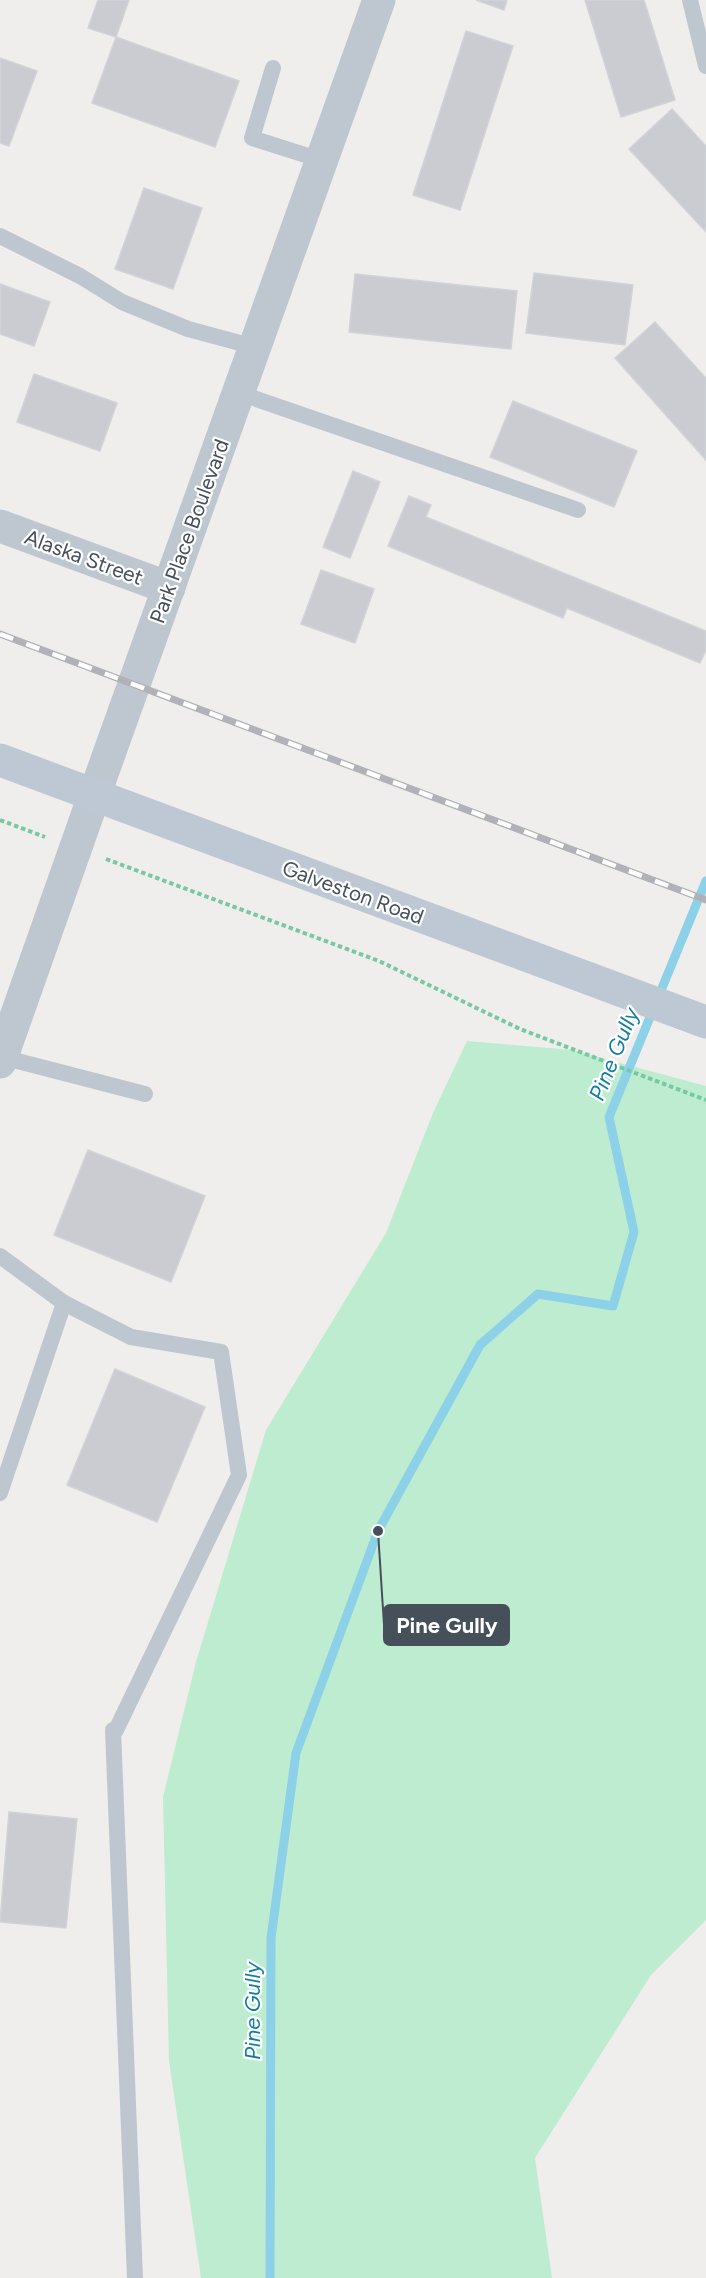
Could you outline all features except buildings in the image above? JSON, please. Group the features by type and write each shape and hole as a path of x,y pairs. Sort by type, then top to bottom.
{"main road":[{"name":"Galveston Road","path":"0,760 703,1020"}],"street":[{"name":"Park Place Boulevard","path":"1,1059 255,347 324,161 379,0"},
{"name":"Alaska Street","path":"0,526 169,588"}],"lane":[{"path":"690,0 706,66"},
{"path":"273,68 252,138 324,161"},
{"path":"0,236 80,276 122,302 188,329 255,347"},
{"path":"239,393 578,510"},
{"path":"1,1059 145,1094"},
{"path":"0,1257 64,1303 131,1337 221,1352 239,1475 116,1730 113,1730 135,2278"},
{"path":"0,1493 64,1303"}],"path":[{"path":"0,820 40,835"},
{"path":"114,863 379,962 520,1029 706,1100"}],"green space":[{"path":"467,1041 572,1050 706,1086 706,1920 651,1975 535,2158 552,2278 201,2278 169,2061 163,1797 196,1662 266,1430 386,1233 433,1113"}],"waterway":[{"name":"Pine Gully","path":"270,2278 271,1938 296,1753 378,1531 480,1345 538,1294 613,1306 634,1232 609,1117 706,881"}],"railway":[{"path":"0,634 706,900"}],"place":[{"name":"Pine Gully","path":"378,1531"}]}
